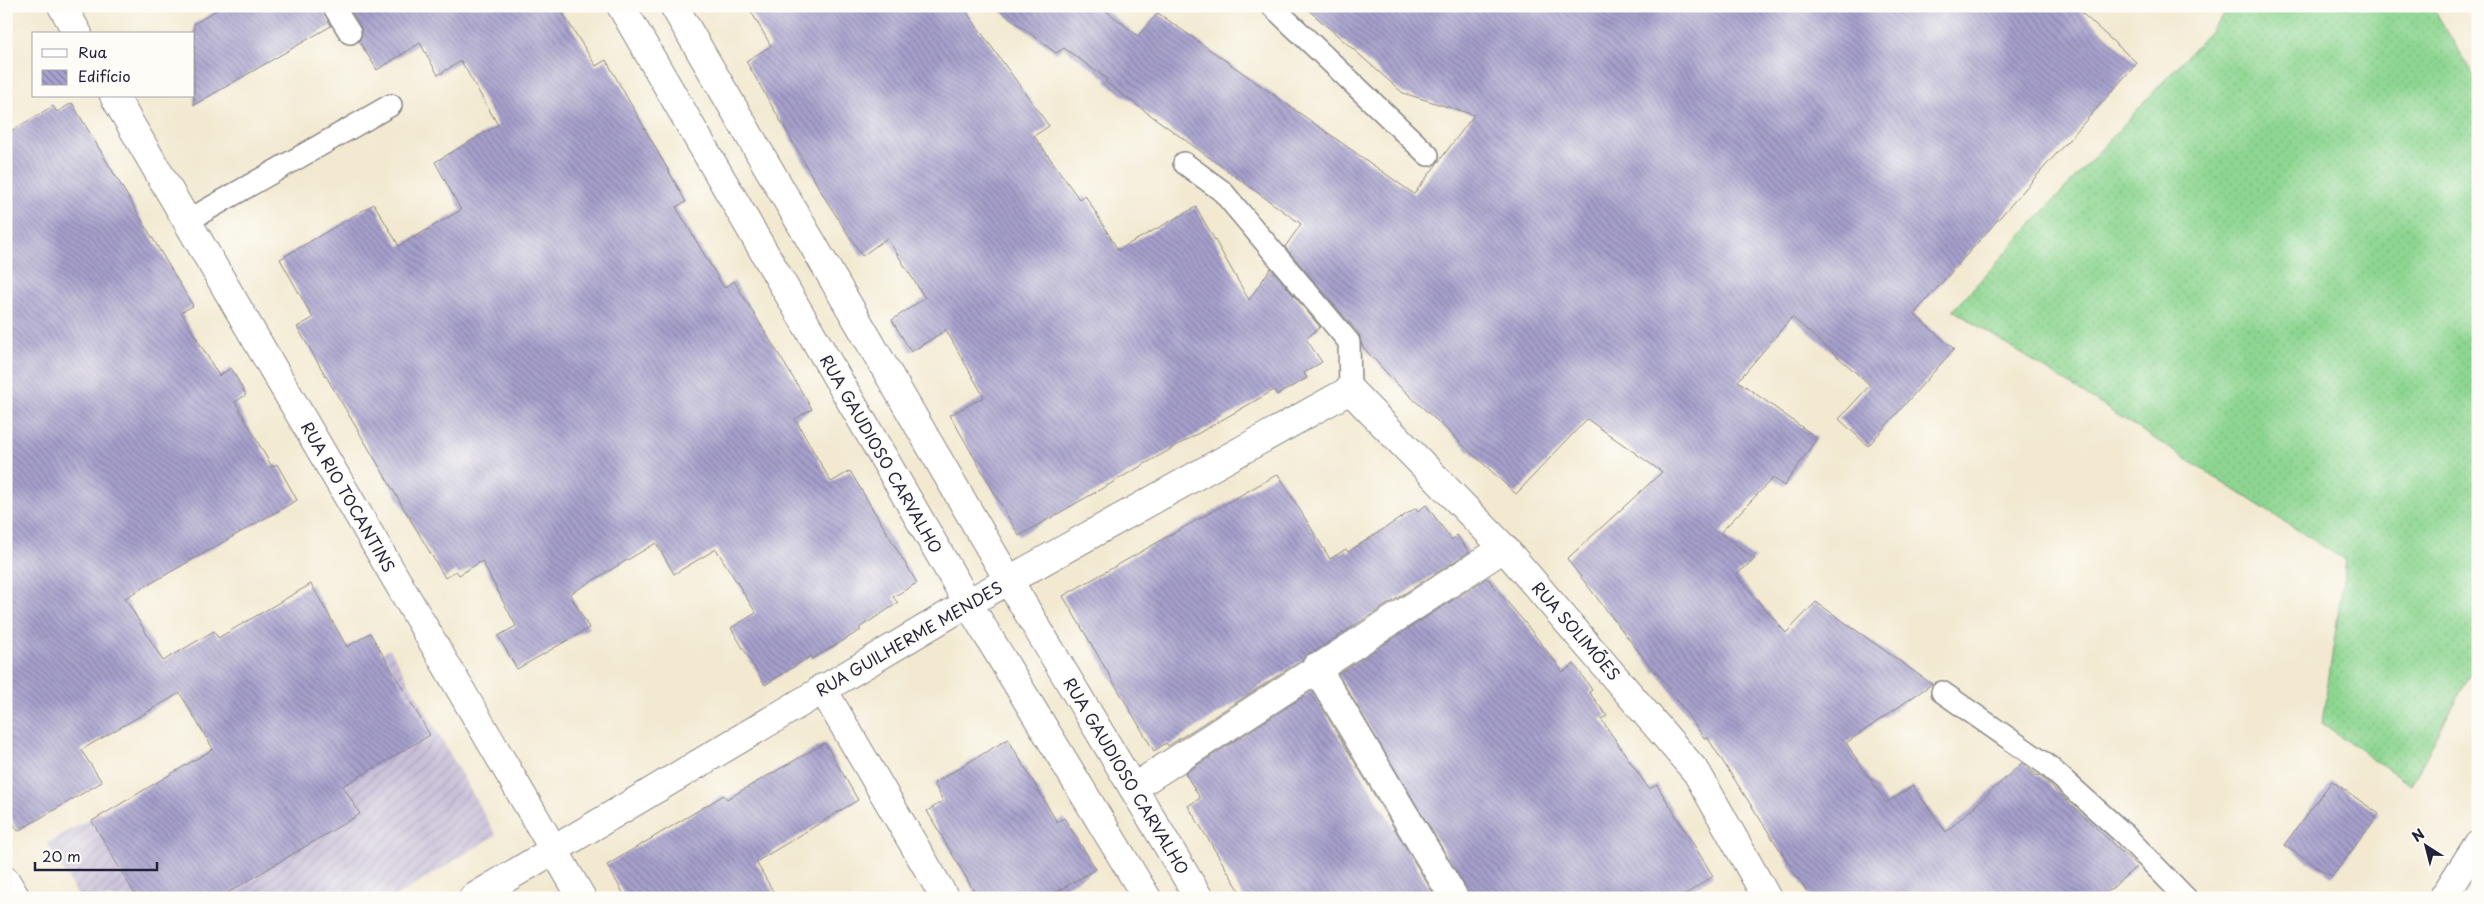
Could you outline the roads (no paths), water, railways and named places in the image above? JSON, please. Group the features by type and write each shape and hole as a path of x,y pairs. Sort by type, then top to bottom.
{"street":[{"path":"62,6 77,32"},
{"name":"RUA GAUDIOSO CARVALHO","path":"621,6 968,603 1148,898"},
{"name":"RUA GAUDIOSO CARVALHO","path":"674,6 1009,582 1199,898"},
{"name":"RUA RIO TOCANTINS","path":"115,98 582,898"},
{"name":"RUA GUILHERME MENDES","path":"473,898 822,688 968,603 1009,582 1350,390"},
{"name":"RUA SOLIMÕES","path":"1350,390 1504,548 1698,773 1767,898"},
{"path":"1133,788 1316,667 1504,548"},
{"path":"1316,667 1453,896"},
{"path":"822,688 945,898"},
{"path":"2443,898 2478,844"},
{"path":"6,881 16,898"}],"lane":[{"path":"333,6 350,33"},
{"path":"1272,6 1428,155"},
{"path":"187,221 391,105"},
{"path":"1184,163 1222,191 1349,342 1350,390"},
{"path":"1942,692 2047,765 2125,835 2186,898"}]}
